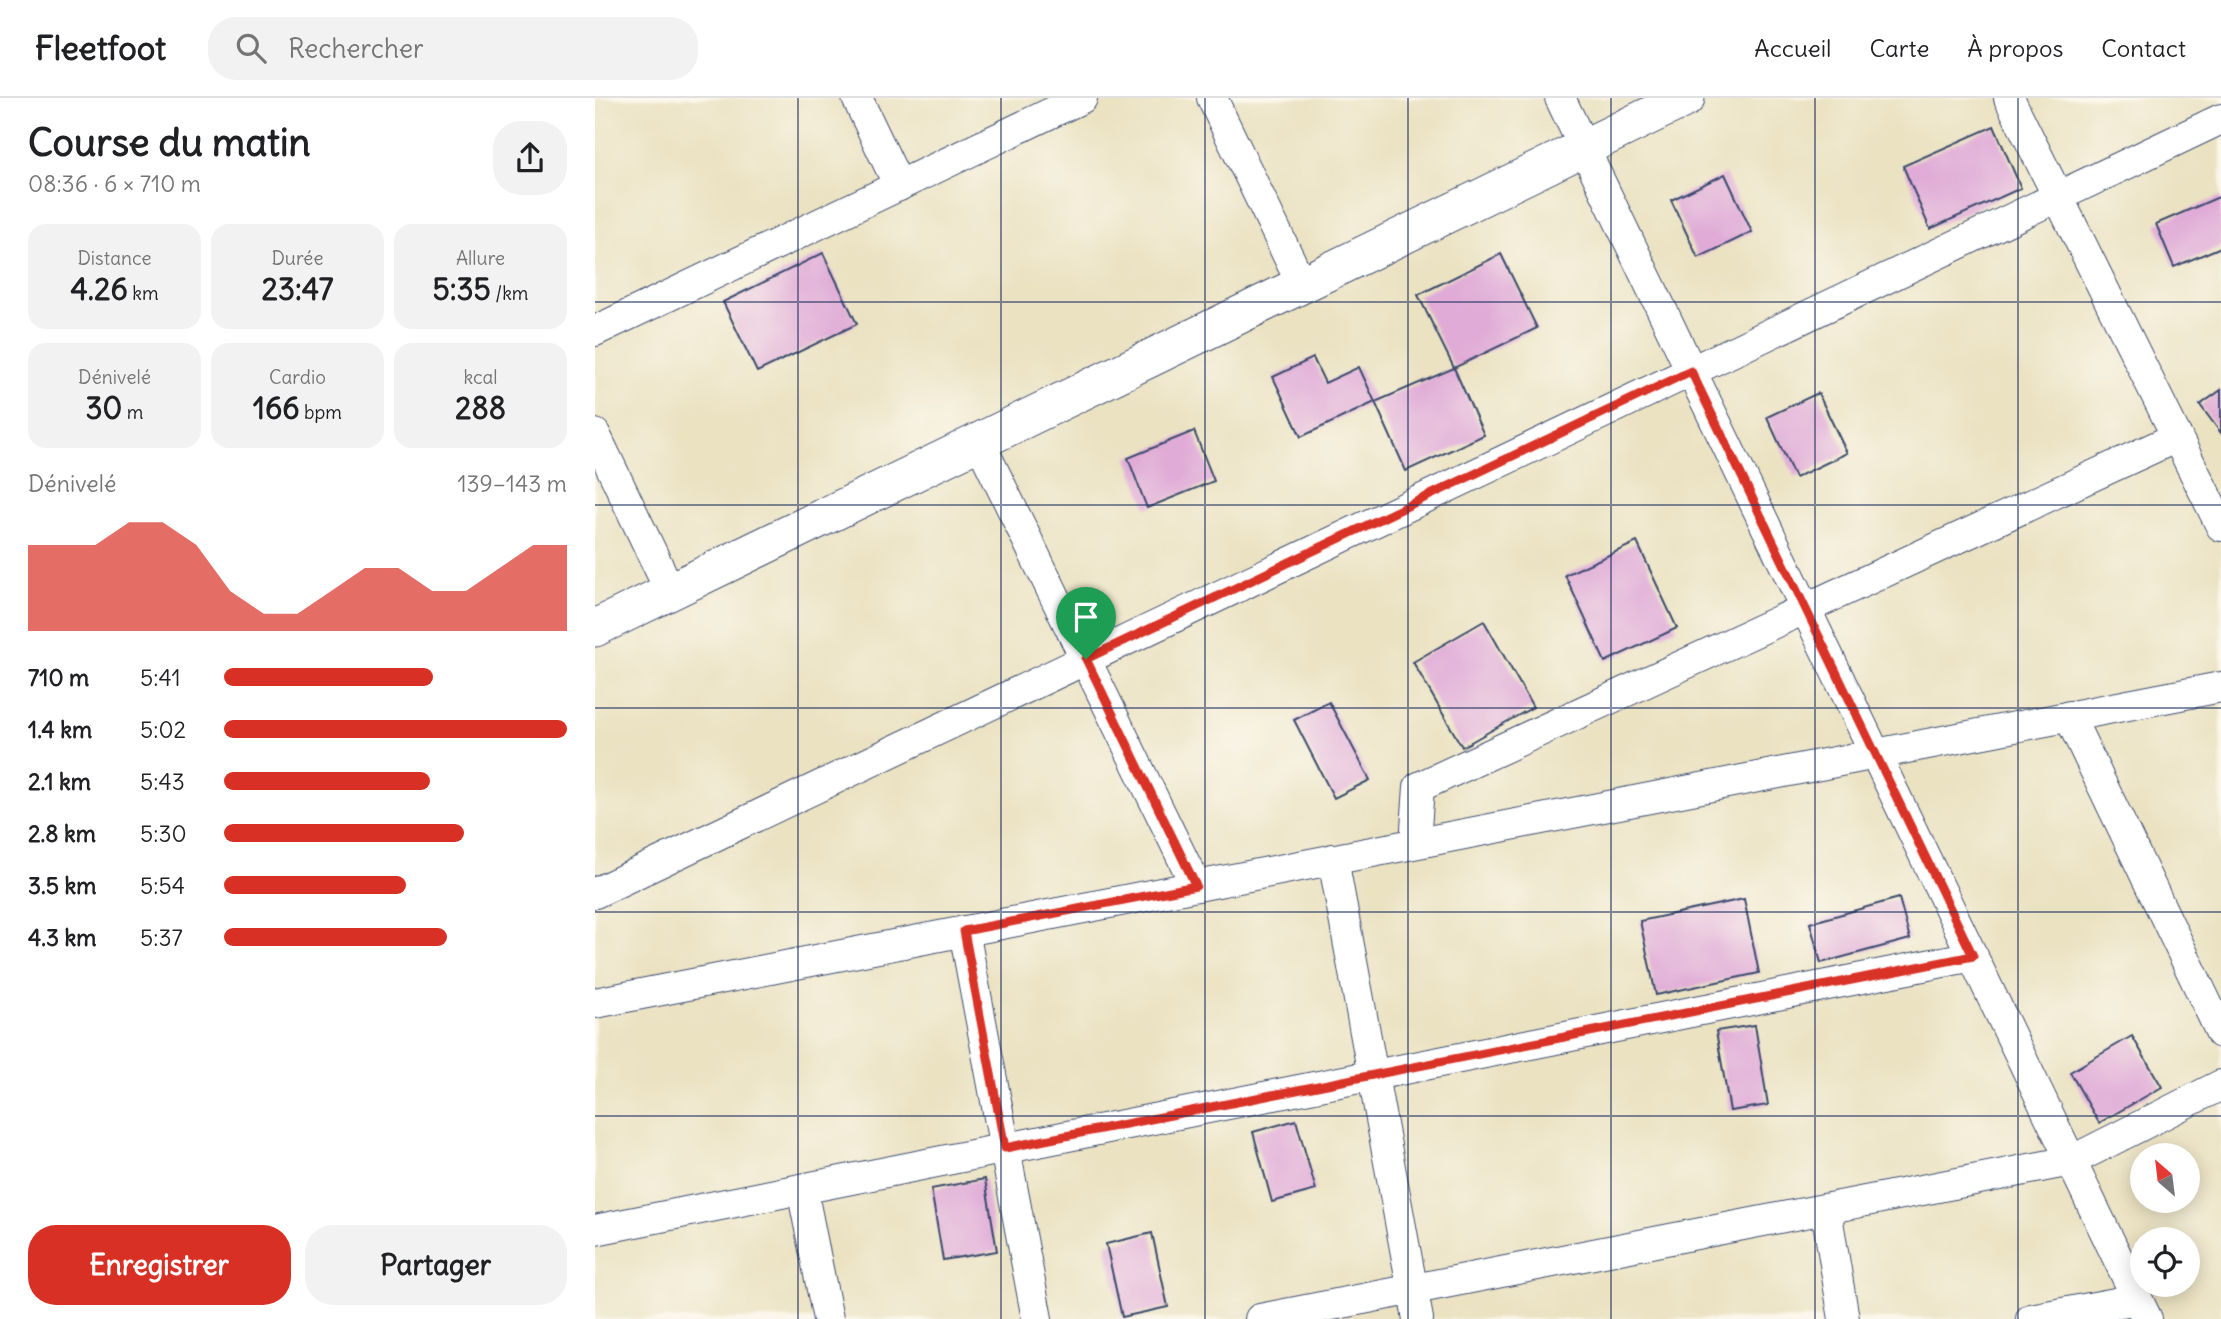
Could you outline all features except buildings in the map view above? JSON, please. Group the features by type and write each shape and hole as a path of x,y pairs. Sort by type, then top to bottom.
{"street":[{"path":"857,98 899,186"},
{"path":"595,331 1082,98"},
{"path":"1212,98 1302,285"},
{"path":"1560,98 2142,1309 2031,1319"},
{"path":"595,628 1686,98"},
{"path":"2009,98 2221,526"},
{"path":"595,893 2221,119"},
{"path":"595,434 670,591"},
{"path":"1415,843 1419,787 2177,437"},
{"path":"979,441 1196,886"},
{"path":"595,1003 2221,687"},
{"path":"2069,716 2221,1033"},
{"path":"1333,859 1418,1319"},
{"path":"964,931 1037,1319"},
{"path":"595,1230 1973,956"},
{"path":"1260,1319 2071,1161 2221,1085"},
{"path":"802,1189 828,1319"},
{"path":"1826,1209 1844,1319"}],"route":[{"path":"1691,371 1973,956 1005,1148 964,931 1196,886 1086,659 1691,371"}]}
